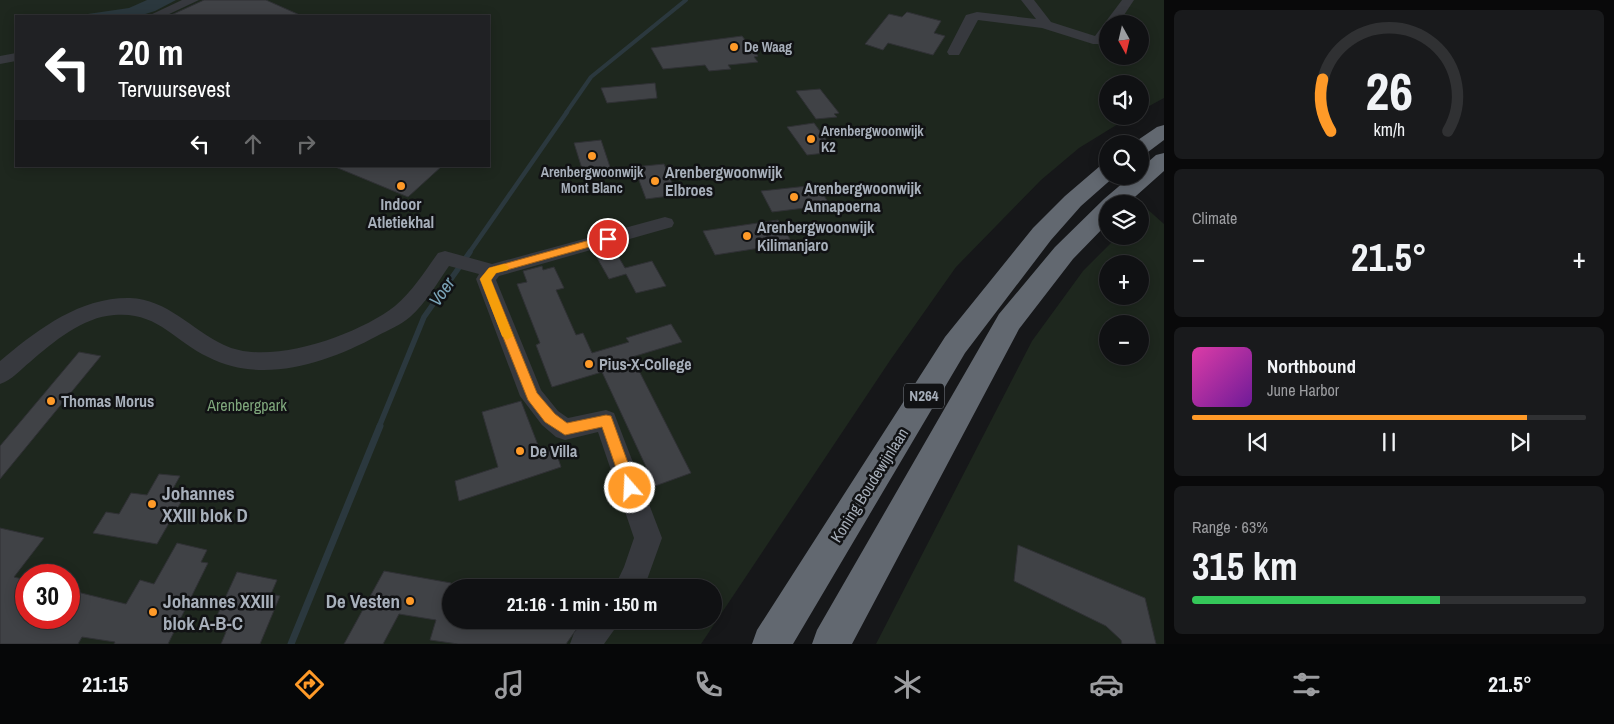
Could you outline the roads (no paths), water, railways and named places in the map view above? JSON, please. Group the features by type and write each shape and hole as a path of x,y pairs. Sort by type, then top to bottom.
{"highway":[{"path":"1149,141 1164,131"},
{"path":"1123,195 1164,160"},
{"name":"Koning Boudewijnlaan","path":"771,644 955,345 1042,234 1073,201 1099,179"},
{"name":"N264","path":"831,644 1009,322 1064,253 1099,217"}],"street":[{"path":"156,15 192,0"},
{"path":"1027,0 1044,20 1044,24"},
{"path":"1117,15 1128,0"},
{"path":"954,52 971,18 977,16 1044,24 1098,41 1099,40"},
{"path":"0,60 15,57"},
{"path":"0,375 57,329 95,311 113,306 145,308 160,315 191,337 218,352 238,359 262,361 309,354 362,335 404,310 445,258 485,269 665,223"},
{"path":"485,269 486,279 532,396 550,418 565,430 606,420 648,538 633,579"},
{"path":"585,644 597,629"}],"waterway":[{"name":"Voer","path":"566,113 591,77 686,0"},
{"name":"Voer","path":"469,253 567,112"},
{"name":"Voer","path":"379,427 424,317 470,252"},
{"name":"Voer","path":"291,644 380,426"}],"place":[{"name":"De Waag","path":"734,47"},
{"name":"Arenbergwoonwijk K2","path":"811,139"},
{"name":"Arenbergwoonwijk Mont Blanc","path":"592,156"},
{"name":"Arenbergwoonwijk Elbroes","path":"655,181"},
{"name":"Indoor Atletiekhal","path":"401,186"},
{"name":"Arenbergwoonwijk Annapoerna","path":"794,197"},
{"name":"Arenbergwoonwijk Kilimanjaro","path":"747,236"},
{"name":"Pius-X-College","path":"589,364"},
{"name":"Thomas Morus","path":"51,401"},
{"name":"De Villa","path":"520,451"},
{"name":"Johannes XXIII blok D","path":"152,504"},
{"name":"De Vesten","path":"410,601"},
{"name":"Johannes XXIII blok A-B-C","path":"153,612"}],"park label":[{"name":"Arenbergpark","path":"247,405"}]}
